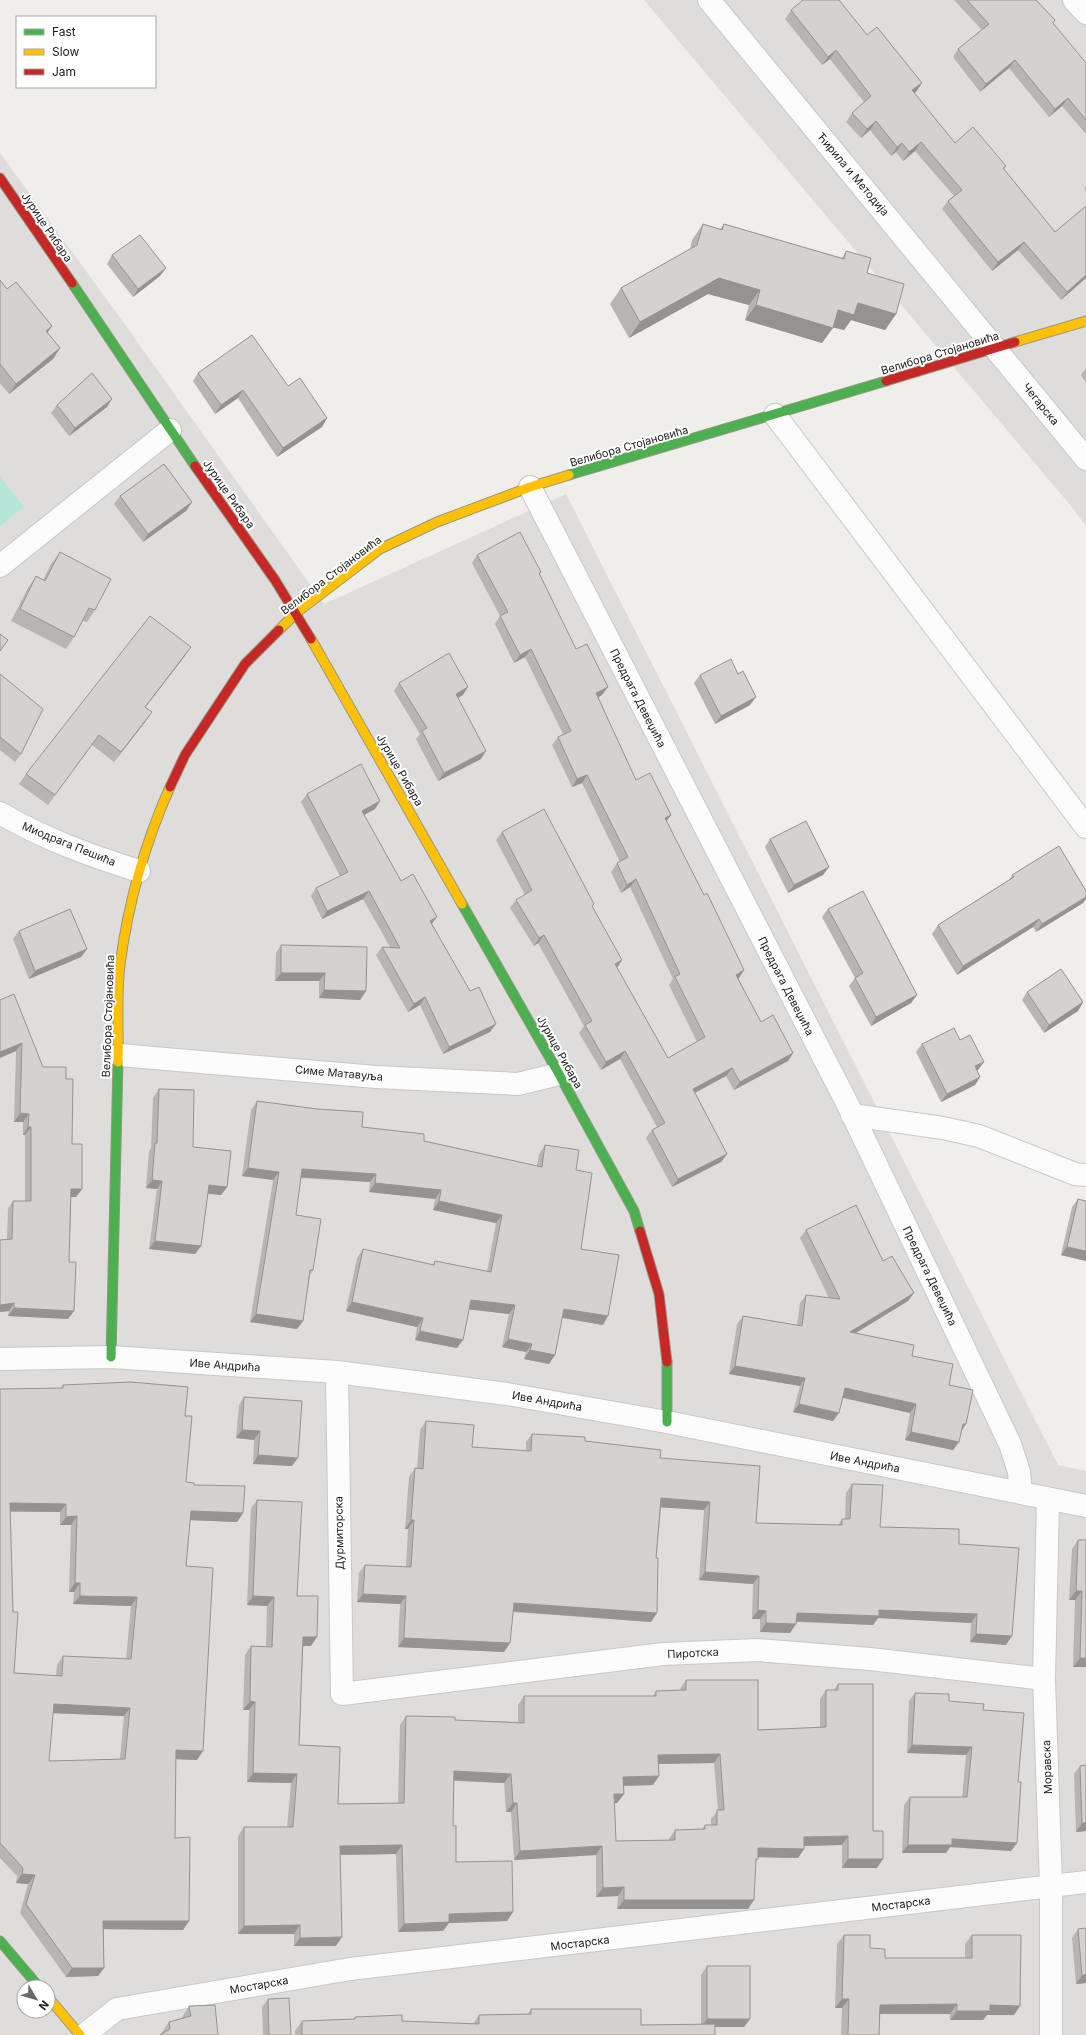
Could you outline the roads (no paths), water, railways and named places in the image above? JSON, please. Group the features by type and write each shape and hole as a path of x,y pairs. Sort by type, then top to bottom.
{"street":[{"name":"Ћирила и Методија","path":"709,0 996,349"},
{"path":"1074,0 1086,13"},
{"name":"Јурице Рибара","path":"0,178 157,408 170,430 275,580 296,613 559,1074 634,1211 659,1294 667,1356 667,1422"},
{"name":"Велибора Стојановића","path":"110,1357 119,1055 120,966 128,915 154,823 185,755 245,664 296,613 380,549 436,522 530,487 1086,321"},
{"name":"Чегарска","path":"996,349 1086,458"},
{"path":"775,415 1086,827"},
{"path":"0,566 170,430"},
{"name":"Предрага Девеџића","path":"530,487 852,1115 1010,1444 1019,1472 1021,1493"},
{"name":"Миодрага Пешића","path":"0,813 30,831 91,856 139,872"},
{"name":"Симе Матавуља","path":"119,1055 376,1077 518,1084 559,1074"},
{"path":"852,1115 943,1128 979,1136 1075,1174 1086,1175"},
{"name":"Иве Андрића","path":"0,1359 110,1357 337,1372 507,1394 667,1422 1021,1493 1048,1500 1086,1506"},
{"name":"Дурмиторска","path":"337,1372 342,1694"},
{"name":"Моравска","path":"1048,1500 1044,1679 1051,1886 1051,2035"},
{"name":"Пиротска","path":"342,1694 663,1654 757,1650 870,1659 1044,1679"},
{"name":"Мостарска","path":"84,2035 117,2009 350,1969 1086,1882"},
{"path":"0,1941 32,1979"},
{"path":"56,2006 80,2035"}]}
